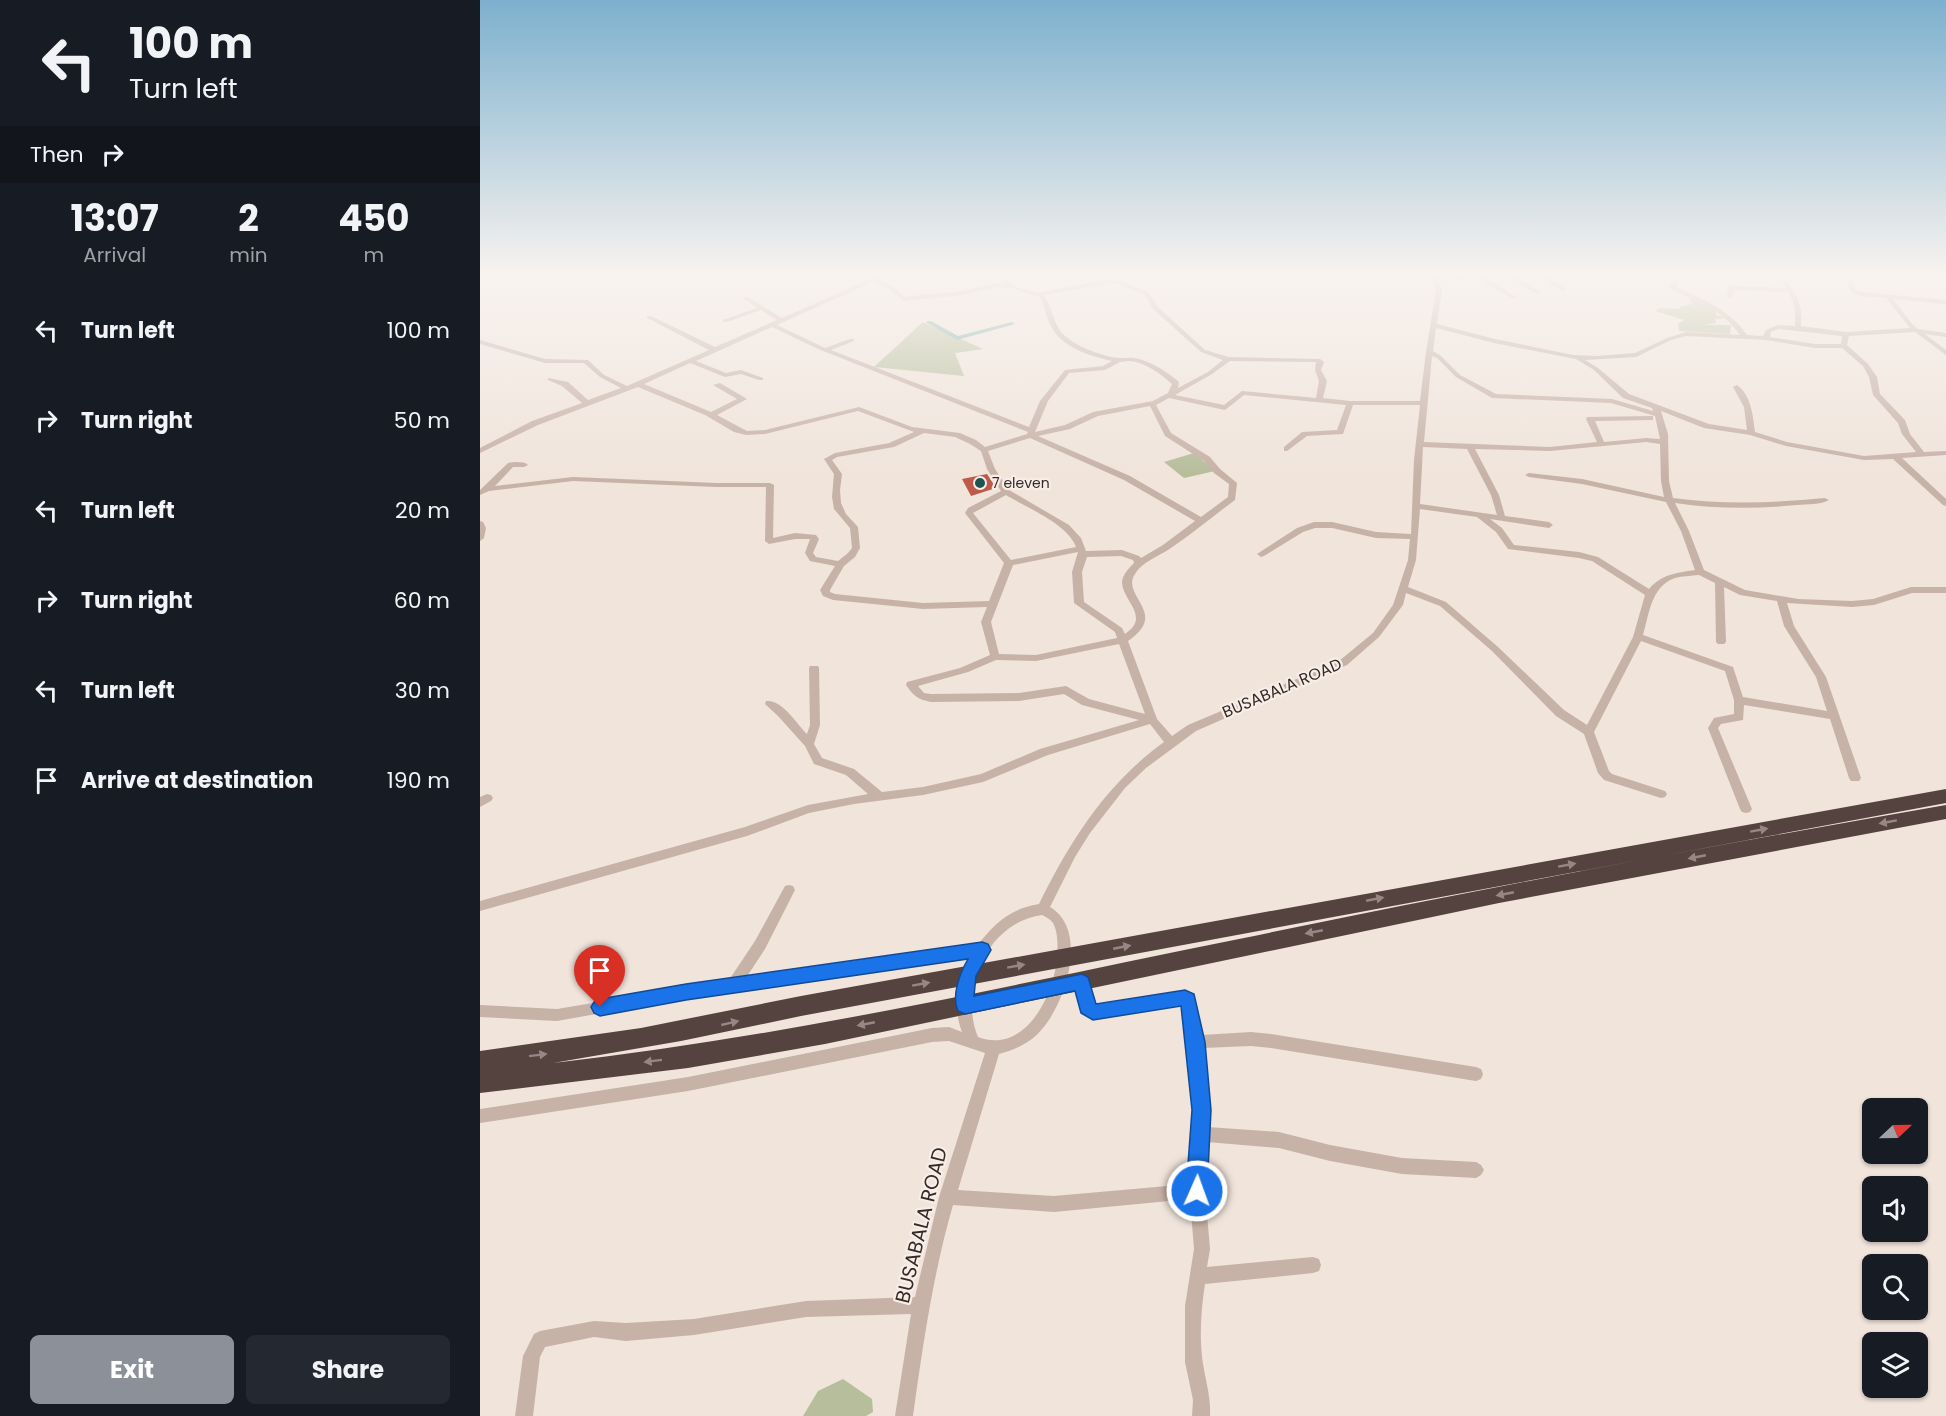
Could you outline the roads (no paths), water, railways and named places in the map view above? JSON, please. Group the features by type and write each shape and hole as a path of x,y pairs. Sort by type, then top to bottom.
{"highway":[{"path":"480,1062 706,1028 801,1006 1946,796"},
{"path":"480,1082 687,1057 965,1006 1513,893 1946,812"}],"street":[{"path":"480,342 545,361 586,361 602,376 627,388"},
{"path":"699,342 715,350"},
{"path":"480,451 535,423 638,384 732,342"},
{"path":"809,342 1030,433 1127,478 1199,520"},
{"path":"825,350 846,342"},
{"path":"1070,342 1119,360 1134,360 1161,371 1176,384 1170,396"},
{"path":"1193,342 1203,351 1228,359 1318,360 1321,362 1318,370 1323,381 1319,400"},
{"name":"BUSABALA ROAD","path":"1043,909 1060,872 1094,816 1137,769 1170,742 1220,714 1329,670 1348,659 1377,635 1390,620 1405,589 1415,537 1420,444 1430,342"},
{"path":"1498,342 1573,357 1607,358 1631,356 1666,342"},
{"path":"1791,342 1815,346 1844,346 1866,365 1873,376 1880,399 1902,422 1906,434 1920,453"},
{"path":"1931,342 1946,353"},
{"path":"1429,352 1439,357 1458,376 1495,396 1612,401 1707,426 1751,433 1786,444 1848,456 1874,458 1920,453 1946,453"},
{"path":"1573,357 1596,369 1621,393 1658,414 1664,434 1665,481 1669,500 1685,531 1700,572"},
{"path":"984,450 1030,433 1067,427 1096,414 1152,404 1210,373 1228,359"},
{"path":"1030,433 1044,401 1067,371 1078,368 1105,368 1119,360"},
{"path":"690,361 725,375 741,372 761,379"},
{"path":"550,379 565,384 588,404"},
{"path":"638,384 711,415 737,430 754,434 859,409 922,431 957,435 974,442 984,450 991,469 1006,492 1066,527 1077,538 1082,551 1077,572 1079,603 1115,625 1123,640 1152,720 1170,742"},
{"path":"711,415 743,399 717,386"},
{"path":"1737,387 1748,407 1751,433"},
{"path":"1170,396 1225,408 1242,393 1350,403 1424,403"},
{"path":"1287,448 1305,434 1340,432 1350,403"},
{"path":"1152,404 1168,434 1207,459 1217,471 1233,483 1232,498 1199,520 1166,547 1138,563 1127,579 1130,595 1141,613 1135,632 1123,640 1042,658 995,657 964,670 911,685 921,696 931,698 1019,697 1066,690 1086,702 1152,720"},
{"path":"1602,446 1590,419 1658,414"},
{"path":"922,431 891,445 835,455 828,459 838,474 835,501 843,516 854,527 856,541 852,555 840,564 825,590 826,594 833,597 923,606 993,604"},
{"path":"1420,444 1550,449 1602,446 1646,440 1663,442"},
{"path":"1470,447 1495,495 1502,519"},
{"path":"1895,456 1946,502"},
{"path":"483,491 511,465 524,465"},
{"path":"1529,475 1556,476 1669,500 1732,506 1826,500"},
{"path":"483,491 573,479 770,485 769,541 795,536 813,537 815,539 809,553 813,559 840,564"},
{"path":"1006,492 970,510 969,513 1009,563"},
{"path":"1416,506 1549,525"},
{"path":"1480,516 1502,534 1506,543 1511,547 1595,559 1650,594"},
{"path":"480,524 482,528 480,538"},
{"path":"1261,554 1300,530 1314,525 1332,525 1377,535 1415,537"},
{"path":"1009,563 1082,551 1132,555 1138,563"},
{"path":"995,657 986,627 1009,563"},
{"path":"1589,732 1638,637 1650,594 1660,582 1672,576 1700,572 1719,583 1755,597 1852,604 1874,602 1911,590 1946,590"},
{"path":"1719,583 1721,642"},
{"path":"1405,589 1443,604 1494,649 1560,713 1589,732 1604,773 1608,777 1661,794"},
{"path":"1781,600 1789,626 1821,677 1855,778"},
{"path":"1638,637 1726,666 1731,672 1739,700 1739,717 1718,721 1713,728 1730,776 1746,809"},
{"path":"809,744 815,725 814,668"},
{"path":"1739,700 1834,716"},
{"path":"770,704 782,713 809,744 818,761 850,772 880,797"},
{"path":"480,906 747,831 808,809 923,791 983,778 1044,752 1152,720"},
{"path":"733,985 760,945 789,890"},
{"path":"480,1116 688,1084 932,1035 949,1034 993,1049 1010,1044 1031,1030 1044,1016 1059,987 1064,957 1063,936 1056,918 1043,909 1021,913 1001,927 982,950 968,975 965,1006 966,1029 973,1042"},
{"path":"480,1011 557,1015 733,985 982,950"},
{"path":"1082,982 1088,1007 1093,1012 1185,998 1190,1005 1202,1110 1197,1191 1202,1249 1193,1306 1193,1350 1202,1400 1201,1416"},
{"path":"1196,1042 1251,1039 1270,1041 1476,1074"},
{"name":"BUSABALA ROAD","path":"904,1416 921,1305 947,1197 993,1049"},
{"path":"1200,1134 1279,1140 1330,1154 1402,1166 1476,1170"},
{"path":"947,1197 1054,1204 1197,1191"},
{"path":"1198,1276 1313,1265"},
{"path":"524,1416 532,1356 540,1341 594,1329 626,1332 694,1327 806,1309 921,1305"}],"place":[{"name":"7 eleven","path":"980,483"}]}
